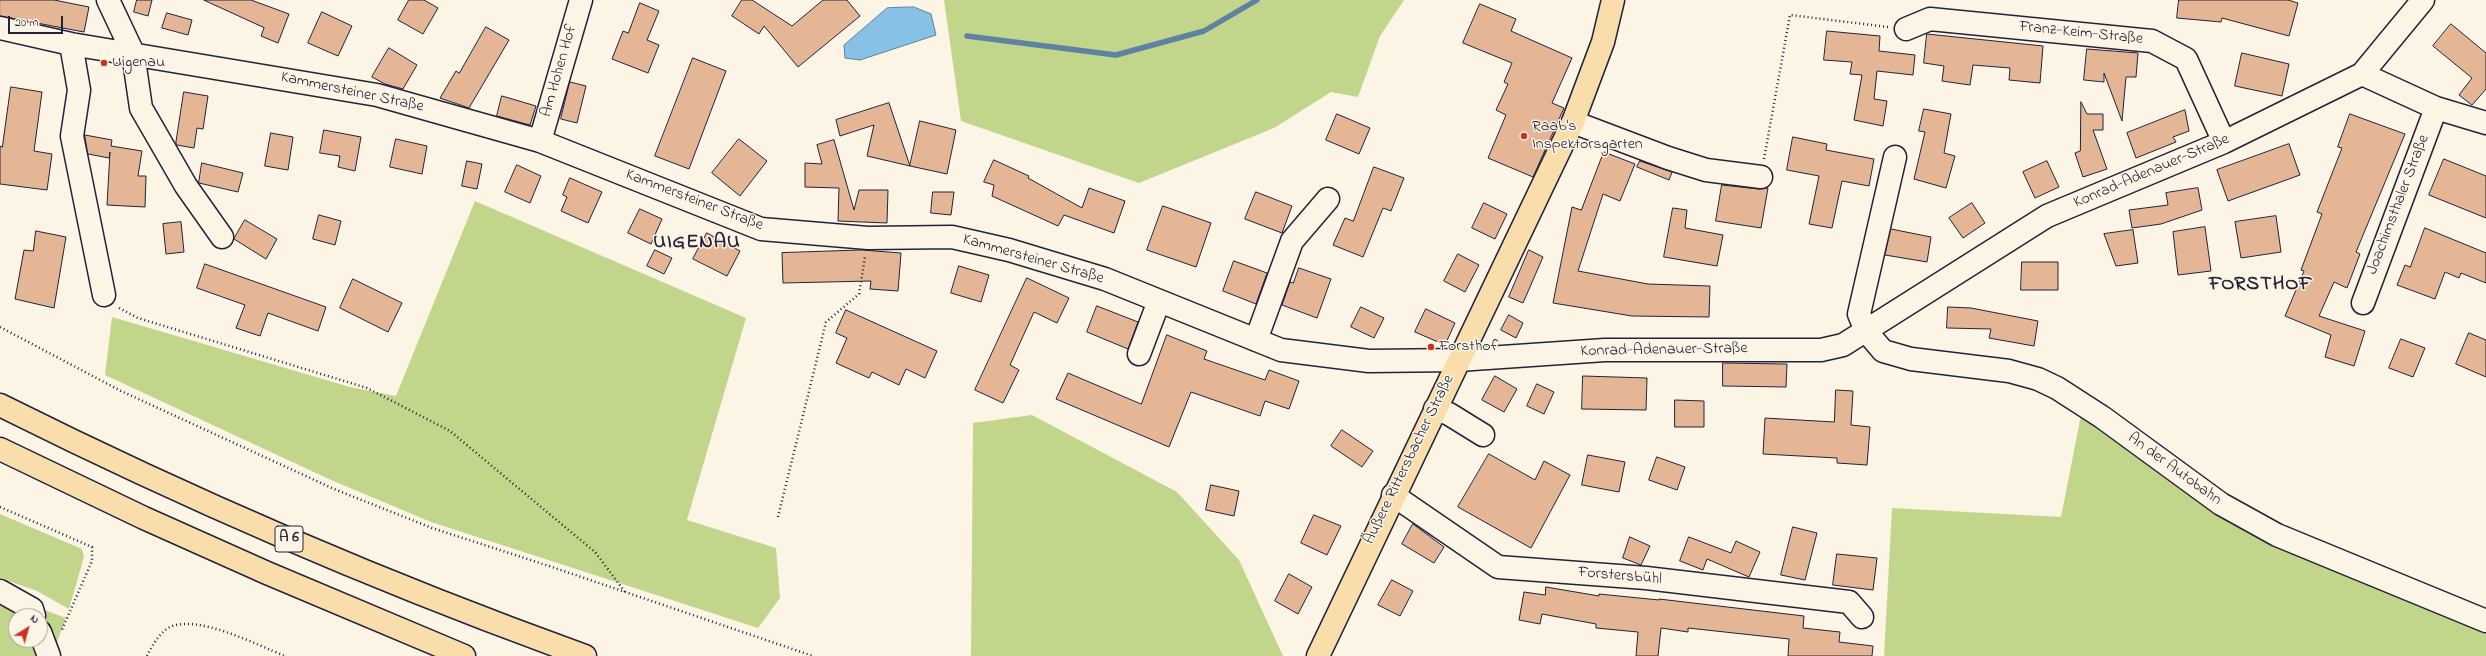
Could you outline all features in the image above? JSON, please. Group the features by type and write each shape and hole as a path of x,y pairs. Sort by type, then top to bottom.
{"main road":[{"name":"Äußere Rittersbacher Straße","path":"1318,656 1393,495 1573,122 1602,42 1613,0"},
{"name":"A 6","path":"0,405 112,460 251,524 472,615 585,656"},
{"name":"A 6","path":"0,449 144,518 267,573 464,656"}],"street":[{"path":"108,0 133,53 141,108 186,186 222,238"},
{"name":"Am Hohen Hof","path":"540,141 581,0"},
{"name":"Konrad-Adenauer-Straße","path":"1458,360 1605,350 1821,350 1844,345 2047,216 2224,142 2362,74 2423,0"},
{"name":"Franz-Keim-Straße","path":"1906,29 1930,19 2152,41 2186,59 2224,142"},
{"name":"Kammersteiner Straße","path":"0,28 71,44 133,53 377,95 540,141 761,229 868,238 959,239 1009,250 1098,277 1281,350 1369,361 1458,360"},
{"path":"71,44 79,90 72,136 104,295"},
{"path":"2362,74 2436,108 2486,123"},
{"name":"Joachimsthaler Straße","path":"2363,303 2436,108"},
{"path":"1573,122 1668,158 1706,170 1761,177"},
{"path":"1866,331 1859,314 1895,157"},
{"path":"1256,340 1292,241 1328,199"},
{"path":"1139,354 1159,301"},
{"name":"An der Autobahn","path":"1866,331 1883,351 1911,359 2010,371 2038,379 2057,388 2102,417 2160,461 2235,512 2277,535 2486,621"},
{"path":"1435,408 1449,414 1483,435"},
{"name":"Forstersbühl","path":"1393,495 1498,566 1646,578 1848,602 1862,616"},
{"path":"0,591 30,608"},
{"path":"49,656 50,634"}],"path":[{"path":"1761,177 1790,15 1906,29"},
{"path":"778,517 826,322 859,294 868,238"},
{"path":"104,295 120,308 138,318 368,388 450,431 595,552 624,592"},
{"path":"0,327 121,390 334,488 432,528 813,656"},
{"path":"0,508 92,546 92,561 50,634"},
{"path":"147,656 154,642 170,628 192,623 215,629 285,656"}],"green space":[{"path":"944,0 1404,0 1380,36 1358,97 1331,92 1274,128 1139,183 961,121"},
{"path":"475,201 746,318 687,520 776,548 780,598 758,628 431,522 331,480 105,375 112,317 350,387 396,396"},
{"path":"1032,415 1177,492 1239,560 1283,656 971,656 973,423"},
{"path":"2081,415 2217,509 2486,629 2486,656 1884,656 1892,508 2061,517"},
{"path":"0,514 82,549 84,557 69,609 37,591 0,578"},
{"path":"0,593 40,608 8,608 8,648 48,648 48,611 66,618 52,656 0,656"}],"water":[{"path":"914,7 931,14 936,35 860,60 845,58 844,45 887,8"}],"building":[{"path":"0,0 54,0 89,7 84,32 0,16"},
{"path":"137,0 152,0 148,16 134,12"},
{"path":"204,0 251,0 289,14 278,43 261,36 264,28"},
{"path":"409,0 424,0 438,8 423,34 398,20"},
{"path":"742,0 752,0 792,26 823,0 847,0 860,16 798,67 764,26 759,34 732,16"},
{"path":"2179,0 2288,0 2298,3 2289,36 2222,18 2221,22 2177,18"},
{"path":"640,3 659,11 647,40 659,45 648,73 612,59 623,31 628,33"},
{"path":"1480,4 1516,19 1511,31 1572,58 1552,103 1564,108 1533,177 1488,158 1506,115 1496,110 1508,84 1504,82 1512,63 1463,43"},
{"path":"322,12 352,26 338,56 308,43"},
{"path":"167,13 192,20 188,35 162,28"},
{"path":"2451,24 2486,53 2486,89 2472,105 2459,95 2472,78 2433,46"},
{"path":"486,27 509,40 469,108 440,98 456,71 459,73"},
{"path":"1827,31 1880,36 1879,51 1915,55 1913,75 1877,71 1874,99 1887,101 1883,126 1854,120 1862,75 1850,74 1852,62 1824,60"},
{"path":"1927,34 2043,46 2040,83 2009,80 2010,68 1973,65 1970,85 1942,81 1944,66 1924,63"},
{"path":"389,48 417,65 403,89 385,84 372,77"},
{"path":"2087,49 2138,53 2136,77 2126,77 2122,121 2104,73 2104,82 2084,80"},
{"path":"2242,53 2289,64 2282,96 2235,86"},
{"path":"693,58 726,71 689,169 655,156"},
{"path":"570,82 586,86 577,123 561,119"},
{"path":"11,87 42,92 34,151 52,154 47,190 0,184 0,146 2,147"},
{"path":"184,92 208,96 203,129 197,128 194,148 177,145 176,143"},
{"path":"502,96 536,106 530,125 497,116"},
{"path":"2081,102 2087,114 2103,114 2103,130 2093,130 2107,169 2083,177 2075,153 2080,151"},
{"path":"889,103 910,166 867,156 874,125 840,136 836,120"},
{"path":"1924,109 1951,114 1944,153 1955,156 1946,188 1914,179 1925,132 1919,131"},
{"path":"2185,110 2189,131 2173,137 2176,142 2136,158 2127,133"},
{"path":"1337,114 1370,128 1359,154 1326,140"},
{"path":"2350,114 2405,134 2356,252 2360,254 2347,288 2334,282 2319,316 2365,331 2354,366 2325,357 2331,335 2285,316 2304,271 2301,270 2322,214 2317,212 2342,148 2338,147"},
{"path":"920,121 956,130 947,174 910,166"},
{"path":"324,130 361,137 355,171 338,167 340,156 320,153"},
{"path":"271,133 293,137 288,170 265,166"},
{"path":"85,135 112,140 111,146 142,151 138,176 146,176 145,207 107,205 110,152 109,158 88,154"},
{"path":"1793,137 1827,144 1826,150 1874,159 1869,186 1842,181 1832,228 1809,224 1819,176 1787,170"},
{"path":"396,139 427,146 422,174 390,167"},
{"path":"739,139 767,161 740,196 712,173"},
{"path":"834,140 854,210 859,190 888,190 887,223 838,221 839,188 805,187 805,163 822,164 817,145"},
{"path":"2289,144 2300,175 2228,201 2217,170"},
{"path":"1604,152 1635,164 1620,201 1603,194 1578,271 1648,284 1710,286 1709,317 1632,316 1553,303 1572,207 1581,210"},
{"path":"2444,159 2486,176 2486,218 2429,195"},
{"path":"994,160 1029,176 1028,178 1082,208 1089,188 1125,201 1114,233 1064,215 1058,226 992,196 994,185 984,182"},
{"path":"467,161 482,164 477,189 462,186"},
{"path":"1640,161 1672,172 1669,180 1637,167"},
{"path":"2047,161 2059,187 2035,198 2023,172"},
{"path":"202,163 243,173 238,192 199,183"},
{"path":"517,165 541,176 530,203 505,192"},
{"path":"1374,167 1404,178 1391,211 1383,208 1363,257 1333,245 1345,218 1353,221"},
{"path":"570,178 602,192 588,223 561,211 567,197 563,195"},
{"path":"1722,185 1759,189 1768,188 1761,228 1716,221"},
{"path":"2198,188 2202,210 2161,224 2132,228 2129,210 2168,205 2166,193"},
{"path":"933,192 954,192 951,215 931,213"},
{"path":"1256,192 1292,206 1282,233 1245,219"},
{"path":"1484,203 1507,214 1495,239 1472,228"},
{"path":"1972,203 1985,223 1963,238 1949,218"},
{"path":"1163,206 1211,223 1196,267 1147,250"},
{"path":"1673,208 1687,210 1685,228 1723,235 1717,266 1664,257"},
{"path":"640,209 662,219 651,244 628,233"},
{"path":"319,215 341,221 335,245 313,239"},
{"path":"2276,216 2281,252 2241,258 2235,222"},
{"path":"245,220 277,239 266,259 234,239"},
{"path":"181,222 184,252 166,254 163,224"},
{"path":"2205,227 2211,271 2178,275 2173,232"},
{"path":"2425,228 2486,253 2486,283 2461,273 2459,278 2445,272 2435,299 2397,285 2405,265 2410,267"},
{"path":"1891,229 1931,237 1927,262 1885,255"},
{"path":"2133,230 2138,263 2116,266 2104,234"},
{"path":"36,231 66,237 54,308 15,299 24,250 33,251"},
{"path":"707,233 740,251 727,276 693,259"},
{"path":"655,250 672,258 664,274 647,266"},
{"path":"862,250 901,253 898,291 870,289 871,281 783,283 782,253"},
{"path":"1529,250 1543,257 1523,303 1509,297"},
{"path":"1458,254 1479,265 1465,292 1444,281"},
{"path":"1234,261 1267,273 1256,304 1223,291"},
{"path":"2022,262 2058,262 2058,290 2021,290"},
{"path":"205,264 326,307 318,331 268,313 260,336 236,328 245,305 197,288"},
{"path":"959,266 989,275 981,302 951,293"},
{"path":"1299,268 1331,279 1317,318 1282,305 1290,282 1293,283"},
{"path":"1027,278 1069,298 1057,323 1034,312 1010,365 1019,370 1003,403 975,390"},
{"path":"353,279 402,303 388,332 340,308"},
{"path":"1097,306 1138,322 1128,349 1087,332"},
{"path":"1361,307 1384,318 1374,338 1351,327"},
{"path":"1948,307 1971,308 2038,321 2034,346 1989,338 1991,329 1947,328"},
{"path":"1426,309 1455,323 1445,345 1415,332"},
{"path":"846,310 937,351 925,378 906,369 899,385 872,372 869,378 836,363 847,338 836,333"},
{"path":"1509,315 1523,323 1516,338 1501,330"},
{"path":"2469,333 2486,340 2486,377 2456,364"},
{"path":"1167,335 1207,351 1204,359 1265,380 1269,370 1299,381 1289,409 1265,401 1260,416 1191,392 1169,447 1056,399 1068,373 1141,404"},
{"path":"2401,339 2425,348 2413,377 2389,368"},
{"path":"1723,363 1787,364 1786,387 1723,386"},
{"path":"1495,376 1517,389 1504,412 1482,400"},
{"path":"1583,376 1647,378 1646,410 1582,409"},
{"path":"1537,384 1554,392 1544,414 1527,406"},
{"path":"1836,390 1853,391 1851,425 1870,427 1867,465 1837,463 1837,458 1763,454 1765,418 1834,422"},
{"path":"1675,400 1704,401 1704,427 1675,427"},
{"path":"1342,430 1373,451 1362,467 1331,446"},
{"path":"1489,454 1535,480 1544,461 1570,475 1531,548 1458,507"},
{"path":"1588,455 1625,462 1619,492 1582,485"},
{"path":"1657,457 1685,467 1677,490 1649,480"},
{"path":"1211,485 1239,491 1234,516 1206,510"},
{"path":"1314,515 1341,526 1327,555 1301,543"},
{"path":"1413,524 1444,547 1434,563 1402,544"},
{"path":"1793,527 1817,533 1805,580 1781,575"},
{"path":"1630,537 1650,546 1641,565 1623,558"},
{"path":"1689,537 1731,553 1736,541 1760,552 1749,577 1707,559 1703,570 1680,561"},
{"path":"1837,554 1877,558 1873,590 1833,585"},
{"path":"1289,574 1312,587 1298,614 1275,601"},
{"path":"1392,580 1413,591 1400,616 1378,605"},
{"path":"1546,587 1599,596 1599,594 1659,599 1804,616 1803,628 1840,632 1839,642 1873,646 1872,656 1788,656 1789,639 1688,628 1688,632 1661,628 1658,656 1636,656 1638,632 1596,628 1596,624 1542,614 1540,624 1519,620 1524,592 1545,595"}],"waterway":[{"path":"967,36 1116,55 1204,31 1257,0"}],"place":[{"name":"Uigenau","path":"104,63"},
{"name":"Raab's Inspektorsgarten","path":"1524,136"},
{"name":"Forsthof","path":"1431,347"}],"district":[{"name":"UIGENAU","path":"697,244"},
{"name":"FORSTHOF","path":"2261,286"}]}
